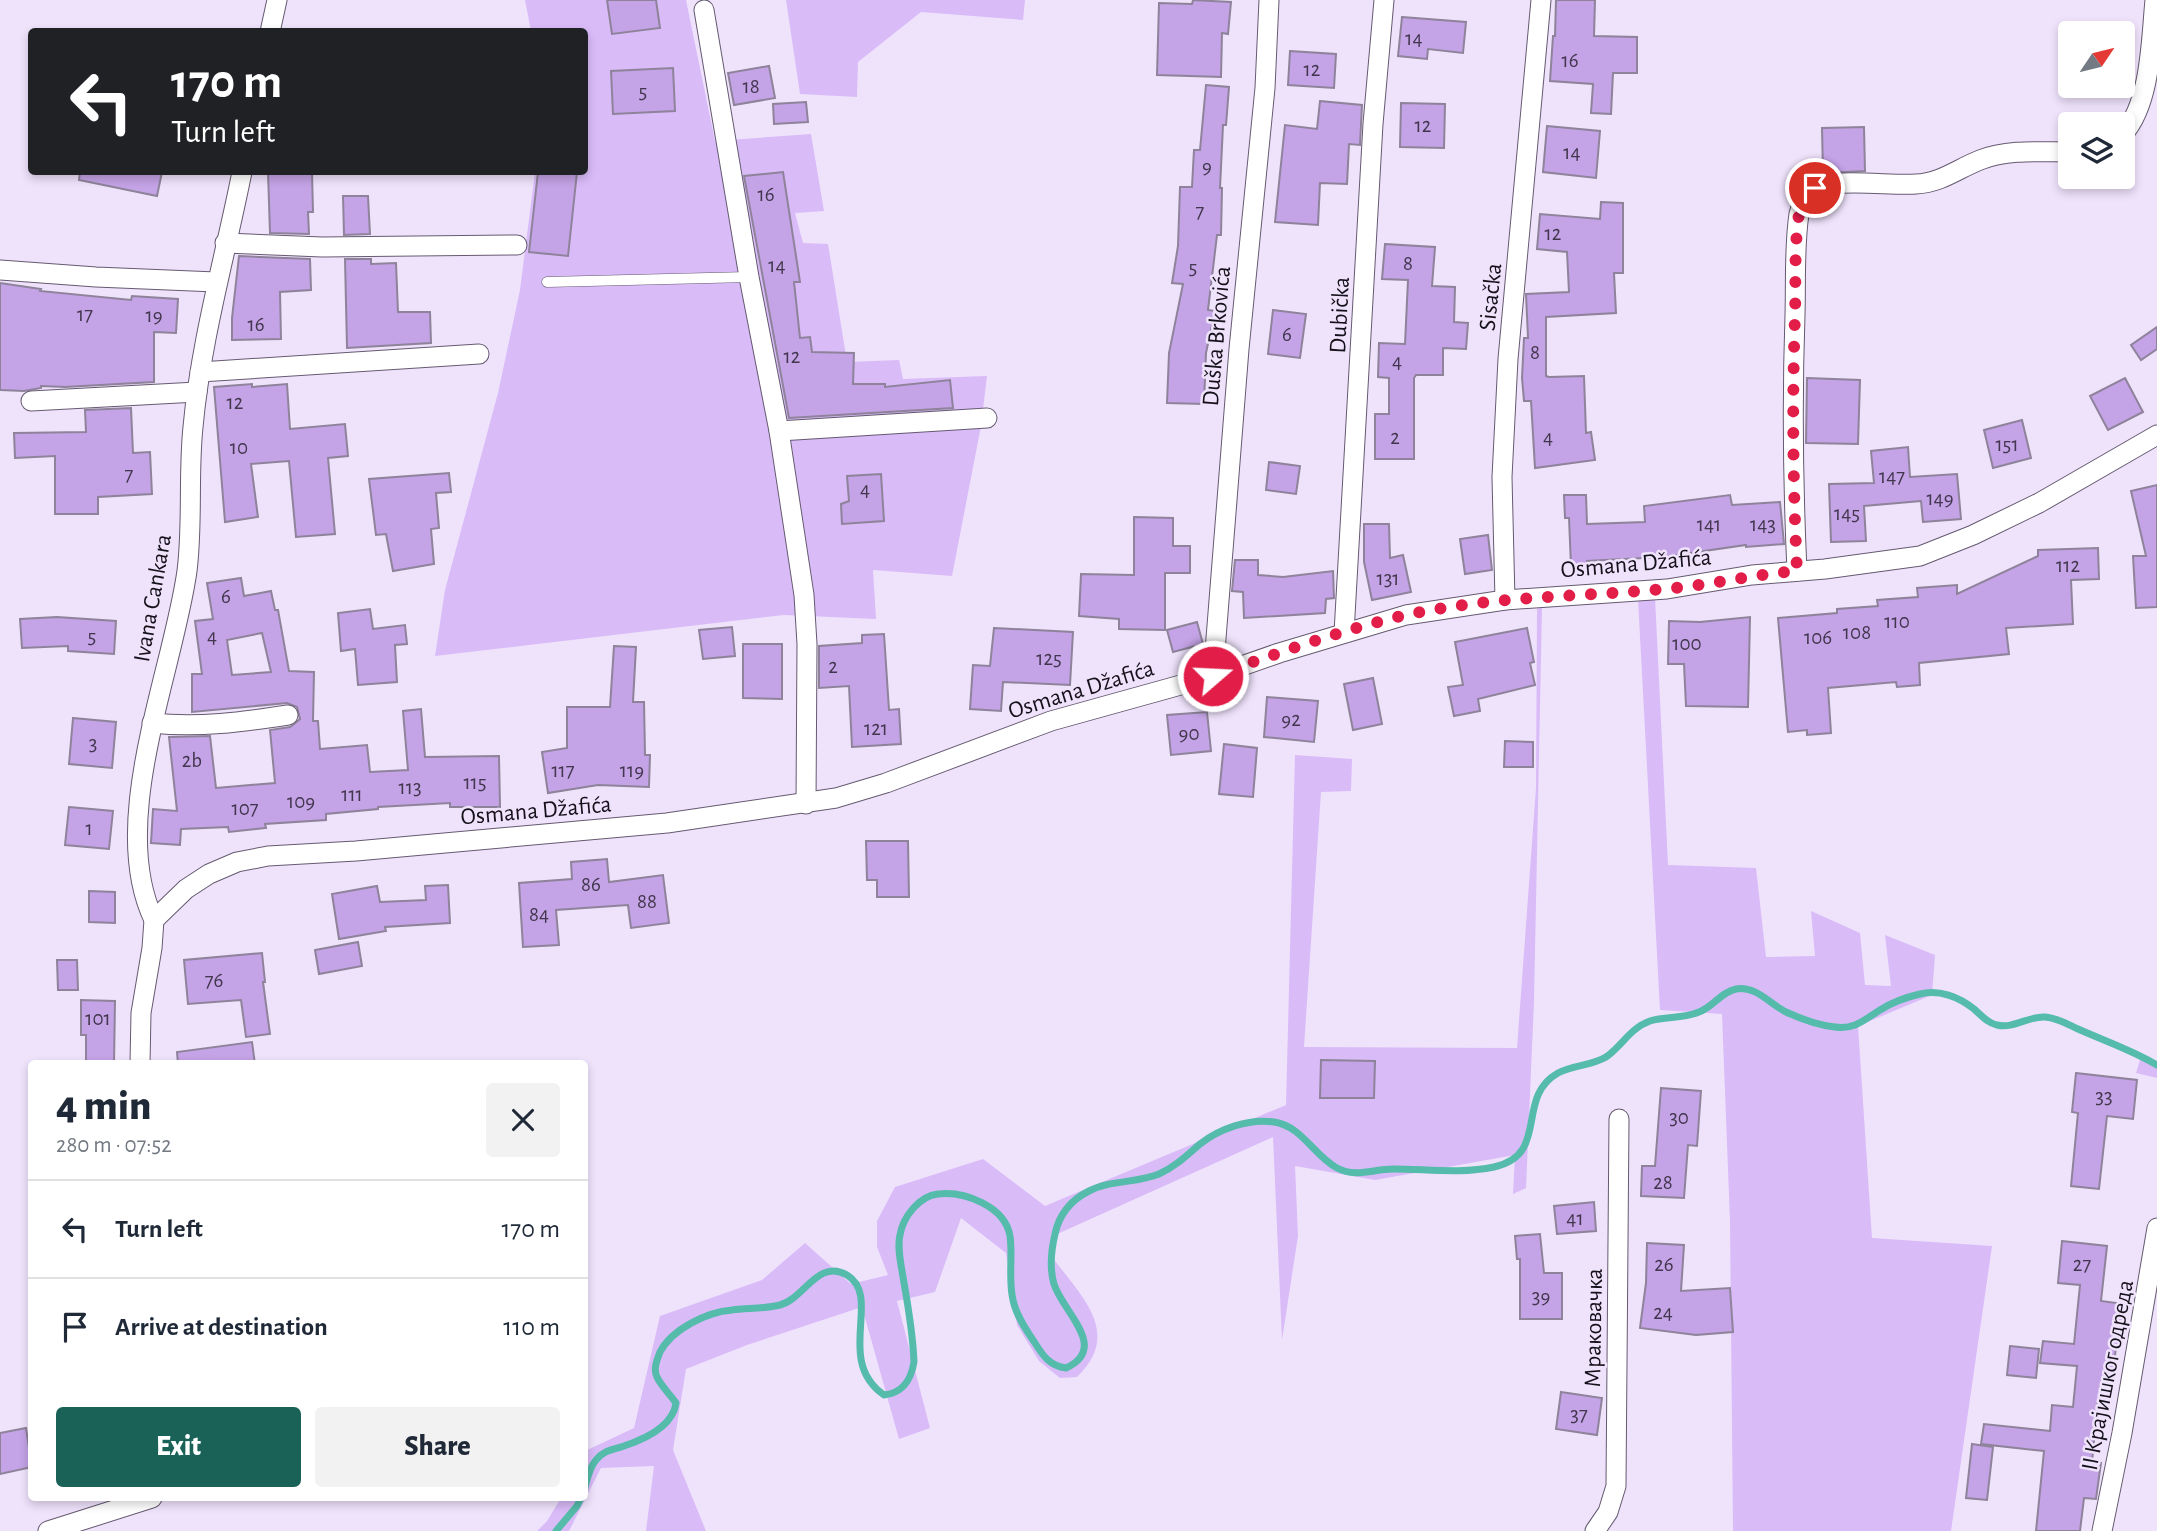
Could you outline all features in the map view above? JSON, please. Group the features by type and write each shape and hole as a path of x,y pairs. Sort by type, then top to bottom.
{"street":[{"path":"271,28 278,0"},
{"name":"Duška Brkovića","path":"1213,676 1238,363 1265,88 1269,0"},
{"name":"Dubička","path":"1344,633 1374,124 1384,0"},
{"name":"Sisačka","path":"1505,600 1502,477 1508,359 1541,0"},
{"path":"2135,115 2146,79 2155,0"},
{"path":"704,10 749,277 779,431 804,595 807,643 806,804"},
{"path":"1797,571 1792,477 1792,404 1797,245 1804,200 1815,188 1831,184 1919,184 1941,179 1980,160 2001,154 2058,152"},
{"name":"Ivana Cankara","path":"154,920 146,903 139,872 138,828 152,723 176,632 187,570 192,429 200,372 216,282 241,175"},
{"path":"225,243 322,247 517,245"},
{"path":"0,270 216,282"},
{"path":"200,372 479,354"},
{"path":"31,401 197,392"},
{"path":"779,431 987,418"},
{"name":"Osmana Džafića","path":"154,920 187,889 209,874 237,862 268,856 356,851 667,823 836,798 1051,721 1213,676 1406,615 1505,600 1667,589 1752,575 1920,556 1973,536 2039,503 2157,435"},
{"path":"152,723 188,727 288,715"},
{"path":"140,1060 141,1013 154,920"},
{"name":"Мраковачка","path":"1595,1531 1608,1512 1616,1486 1619,1119"},
{"name":"II Крајишког одреда","path":"2102,1531 2129,1395 2157,1228"},
{"path":"48,1531 143,1501"}],"lane":[{"path":"547,282 749,277"}],"shaded area":[{"path":"525,0 686,0 715,141 811,134 824,211 795,213 803,243 828,244 847,362 899,360 903,379 987,376 981,426 952,576 873,570 876,619 784,615 435,656 445,590 498,393 520,290 535,175 588,175 588,28 530,28"},
{"path":"786,0 1025,0 1023,20 921,12 858,62 857,97 800,94"},
{"path":"1655,597 1668,865 1756,868 1766,957 1815,956 1811,911 1860,933 1865,985 1891,986 1885,935 1935,955 1932,995 1858,1026 1872,1238 1992,1246 1951,1531 1733,1531 1730,1221 1722,1014 1660,1010 1638,599"},
{"path":"1542,607 1534,1001 1526,1188 1513,1194 1515,1155 1375,1180 1295,1166 1298,1236 1282,1340 1273,1137 1055,1235 1052,1257 1085,1301 1097,1330 1097,1345 1090,1361 1077,1377 1060,1378 1039,1361 1017,1325 1006,1253 961,1218 935,1292 897,1301 930,1428 899,1439 862,1307 747,1345 686,1369 673,1450 706,1531 646,1531 654,1466 601,1468 588,1494 588,1450 634,1428 660,1316 762,1280 805,1243 851,1284 888,1275 877,1247 877,1221 895,1187 983,1159 1045,1206 1286,1105 1295,755 1352,759 1351,791 1321,792 1304,1047 1517,1048 1536,788 1537,609"},
{"path":"2140,1060 2157,1062 2157,1078 2136,1073"},
{"path":"559,1501 584,1501 569,1531 537,1531"}],"building":[{"path":"607,0 656,0 660,28 612,34"},
{"path":"1193,0 1231,2 1228,34 1222,33 1221,77 1157,75 1159,3 1192,4"},
{"path":"1556,0 1595,0 1594,36 1637,37 1637,73 1613,73 1611,114 1591,113 1593,84 1550,81"},
{"path":"1402,17 1466,22 1463,53 1428,49 1427,59 1398,56"},
{"path":"1290,51 1336,54 1334,88 1288,85"},
{"path":"769,66 775,98 734,105 728,73"},
{"path":"673,68 675,111 613,114 611,71"},
{"path":"1206,85 1229,87 1226,125 1223,125 1221,235 1217,235 1208,310 1215,311 1206,353 1204,404 1167,403 1169,353 1183,284 1172,283 1178,246 1180,187 1192,187 1194,150 1200,150"},
{"path":"1320,101 1362,105 1360,145 1349,144 1347,184 1320,183 1318,225 1275,222 1285,125 1317,129"},
{"path":"806,102 808,122 774,124 773,104"},
{"path":"1401,103 1445,104 1444,148 1400,147"},
{"path":"1547,126 1600,131 1596,178 1543,172"},
{"path":"1864,127 1865,171 1823,173 1822,128"},
{"path":"783,172 800,282 794,282 800,338 810,337 812,352 854,353 853,384 885,384 885,387 950,380 953,408 789,418 744,176"},
{"path":"80,175 161,175 157,196 79,180"},
{"path":"268,175 312,175 313,212 308,212 309,234 270,233"},
{"path":"538,175 577,175 568,256 529,252"},
{"path":"343,196 368,196 370,234 344,235"},
{"path":"1601,202 1623,203 1623,273 1614,273 1616,313 1546,317 1546,376 1584,376 1586,433 1591,432 1595,460 1535,468 1531,401 1524,401 1522,378 1524,338 1528,338 1526,294 1569,292 1567,252 1537,249 1540,214 1600,219"},
{"path":"1385,244 1435,247 1432,286 1455,287 1454,322 1468,323 1466,349 1443,348 1443,375 1416,375 1414,378 1414,459 1375,459 1375,414 1389,414 1389,378 1378,377 1379,343 1405,344 1408,280 1382,279"},
{"path":"239,256 310,259 311,290 280,292 281,339 232,340"},
{"path":"345,259 371,259 371,264 396,263 398,312 430,312 431,343 347,348"},
{"path":"0,283 41,289 40,291 131,300 132,296 178,299 176,333 154,332 154,382 41,386 24,391 0,390"},
{"path":"1273,310 1306,314 1300,358 1268,354"},
{"path":"2157,327 2157,349 2141,360 2131,345"},
{"path":"1807,378 1860,380 1858,444 1806,443"},
{"path":"2125,378 2143,412 2108,430 2090,396"},
{"path":"252,384 252,387 287,384 290,429 345,424 348,456 328,458 335,534 296,537 289,461 251,464 258,517 225,522 214,387"},
{"path":"131,408 133,453 150,452 152,494 98,497 98,514 55,514 55,456 15,458 14,433 86,432 85,410"},
{"path":"2022,420 2031,458 1993,468 1984,430"},
{"path":"1908,447 1910,477 1957,474 1961,519 1923,522 1921,501 1864,506 1866,541 1831,542 1829,484 1874,483 1871,451"},
{"path":"1269,462 1300,466 1296,494 1266,490"},
{"path":"449,473 451,492 436,493 439,528 431,529 434,564 393,571 386,534 376,535 369,479"},
{"path":"881,474 884,521 842,524 841,504 849,501 847,476"},
{"path":"2157,485 2157,607 2136,608 2133,556 2146,556 2131,491"},
{"path":"1564,495 1586,495 1587,524 1645,522 1644,506 1730,495 1732,505 1780,502 1784,544 1746,545 1663,557 1587,561 1587,566 1571,566 1569,518 1565,518"},
{"path":"1134,517 1173,518 1173,546 1190,546 1190,573 1165,573 1165,630 1119,629 1119,619 1079,616 1081,574 1134,575"},
{"path":"1364,524 1389,524 1390,558 1403,555 1411,592 1372,600 1364,562"},
{"path":"1488,535 1492,570 1465,574 1460,539"},
{"path":"2098,548 2099,579 2071,580 2073,624 2006,628 2009,654 1919,663 1920,685 1897,687 1896,682 1828,688 1831,733 1807,735 1807,730 1788,732 1778,618 1878,606 1877,600 1918,597 1917,588 1957,585 1957,594 2038,556 2038,550"},
{"path":"1235,560 1258,560 1258,575 1283,577 1333,571 1334,598 1326,599 1325,613 1244,618 1243,592 1232,591"},
{"path":"241,578 244,596 271,591 275,610 278,610 289,671 314,672 313,721 318,721 320,749 367,745 370,772 408,770 403,711 421,709 425,757 499,756 500,807 450,807 450,803 378,807 326,814 326,820 265,824 266,828 229,832 228,827 181,829 180,845 151,843 153,809 177,811 169,737 210,736 216,788 275,783 270,730 290,727 300,719 297,707 287,703 192,712 192,674 202,674 195,621 213,619 207,583","holes":["262,633 271,672 232,675 227,640"]},
{"path":"370,609 373,629 405,625 407,644 395,645 397,682 358,685 355,649 341,651 338,613"},
{"path":"57,617 116,621 114,654 68,651 68,646 22,648 20,619"},
{"path":"1750,617 1748,707 1686,706 1684,664 1668,664 1669,621 1700,622"},
{"path":"1197,622 1203,644 1173,652 1167,630"},
{"path":"732,627 735,656 703,659 699,630"},
{"path":"994,628 1073,632 1070,685 1003,682 1001,711 970,709 973,665 990,666"},
{"path":"1527,628 1534,662 1530,663 1535,685 1478,699 1480,711 1454,716 1448,687 1463,685 1455,642"},
{"path":"884,634 889,710 899,709 901,744 852,747 849,686 819,688 819,646 862,643 862,635"},
{"path":"743,644 782,644 782,699 743,698"},
{"path":"614,646 636,647 633,702 644,702 645,755 650,755 649,787 598,785 548,793 542,752 567,748 567,707 610,707"},
{"path":"1373,678 1382,724 1353,730 1344,684"},
{"path":"1267,697 1318,701 1314,742 1264,737"},
{"path":"1207,712 1211,751 1171,755 1167,715"},
{"path":"73,718 116,722 112,768 69,764"},
{"path":"1505,741 1533,742 1533,767 1504,767"},
{"path":"1224,744 1257,748 1253,797 1219,794"},
{"path":"69,807 113,811 109,849 65,845"},
{"path":"866,841 908,841 909,897 877,897 877,880 867,880"},
{"path":"607,859 609,882 663,875 669,923 631,928 628,905 556,910 559,945 523,947 519,883 572,879 571,862"},
{"path":"448,885 450,923 385,927 386,931 339,939 332,894 377,886 380,902 426,900 425,886"},
{"path":"89,891 115,892 115,923 89,922"},
{"path":"358,942 362,966 319,974 315,950"},
{"path":"262,953 270,1034 246,1037 241,1000 188,1004 184,960"},
{"path":"57,960 77,960 78,990 58,990"},
{"path":"81,1000 115,1001 114,1060 86,1060 86,1035 81,1035"},
{"path":"252,1042 254,1060 178,1060 177,1052"},
{"path":"1321,1060 1375,1061 1374,1098 1320,1098"},
{"path":"2076,1073 2137,1080 2133,1119 2107,1116 2099,1189 2071,1186 2078,1113 2072,1112"},
{"path":"1661,1088 1701,1091 1697,1146 1688,1145 1684,1198 1641,1196 1642,1166 1655,1166"},
{"path":"1594,1202 1596,1231 1557,1234 1554,1206"},
{"path":"1540,1234 1544,1273 1562,1273 1562,1319 1520,1319 1520,1259 1517,1259 1515,1236"},
{"path":"2062,1241 2107,1246 2101,1301 2124,1304 2120,1348 2116,1347 2110,1402 2098,1400 2092,1462 2101,1463 2096,1499 2084,1498 2080,1531 2036,1531 2044,1451 1981,1444 1984,1424 2050,1431 2052,1405 2073,1407 2077,1366 2040,1363 2043,1341 2074,1344 2080,1285 2058,1283"},
{"path":"1647,1243 1684,1245 1681,1291 1730,1288 1733,1332 1696,1335 1640,1328 1646,1283"},
{"path":"2010,1346 2039,1349 2036,1378 2007,1375"},
{"path":"1561,1392 1602,1398 1597,1435 1556,1429"},
{"path":"26,1428 28,1468 0,1474 0,1433"},
{"path":"1972,1444 1993,1447 1987,1500 1966,1498"}],"waterway":[{"path":"588,1477 594,1463 602,1454 649,1435 670,1418 676,1403 655,1371 660,1352 681,1329 722,1311 780,1305 797,1295 819,1275 828,1272 837,1271 847,1275 857,1285 861,1298 862,1365 870,1381 884,1395 896,1392 905,1385 914,1362 899,1240 913,1208 924,1199 938,1194 971,1198 992,1209 1007,1225 1010,1236 1011,1284 1016,1311 1044,1356 1051,1363 1066,1368 1078,1360 1084,1350 1084,1340 1052,1278 1052,1247 1063,1214 1089,1191 1159,1174 1200,1144 1235,1126 1264,1121 1284,1125 1300,1135 1329,1163 1344,1171 1443,1171 1494,1167 1511,1160 1522,1150 1528,1138 1537,1096 1545,1084 1558,1073 1606,1057 1643,1024 1704,1010 1721,996 1736,989 1756,992 1780,1009 1798,1017 1842,1028 1859,1023 1884,1007 1915,995 1941,993 1962,1001 1993,1024 2003,1026 2039,1017 2054,1019 2157,1065"},
{"path":"556,1531 580,1501"}],"route":[{"path":"1213,676 1406,615 1505,600 1667,589 1752,575 1797,571 1792,477 1797,245 1804,200 1815,188"}]}
